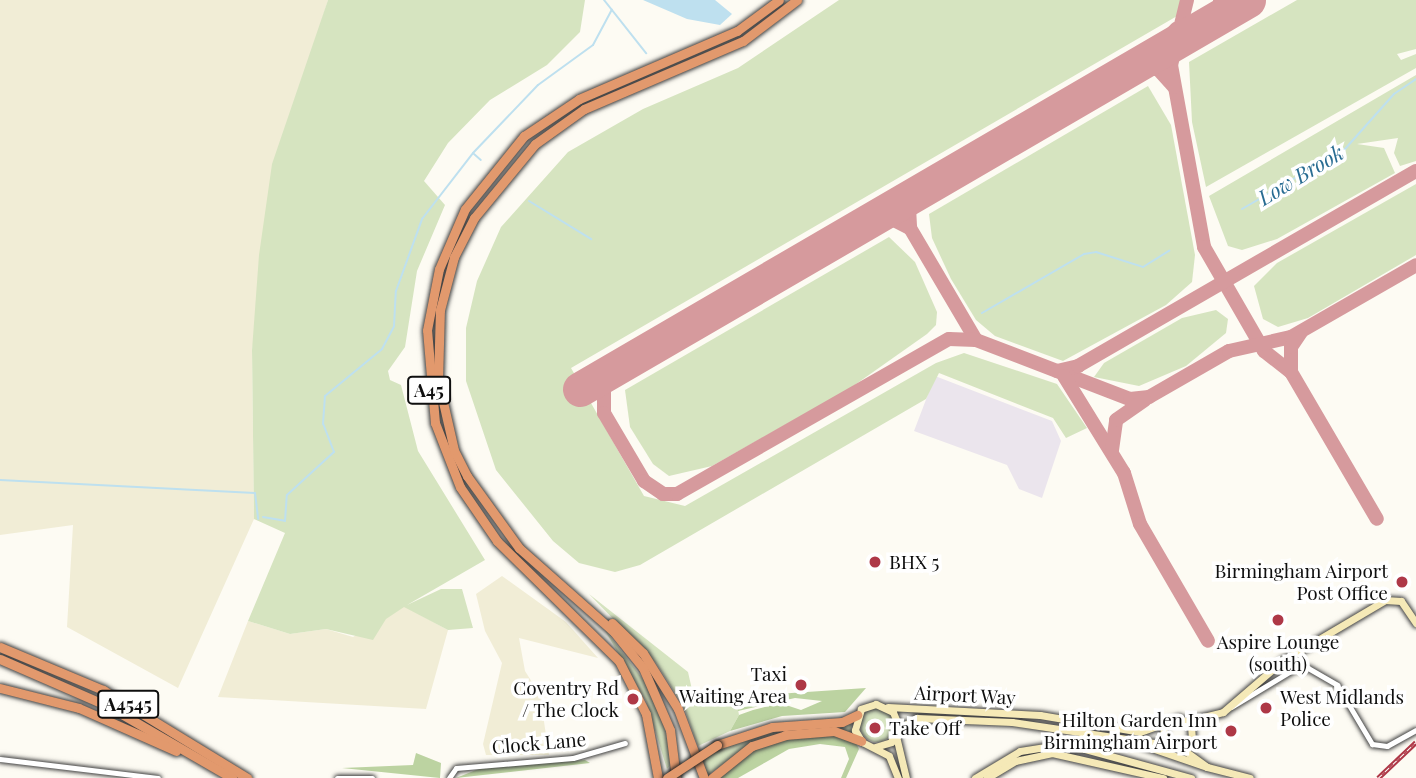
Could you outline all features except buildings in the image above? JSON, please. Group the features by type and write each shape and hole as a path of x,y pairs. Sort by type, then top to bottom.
{"highway":[{"name":"A45","path":"658,775 646,714 619,661 497,541 460,487 435,424 427,330 439,269 465,209 524,136 579,99 737,31 779,0"},
{"name":"A45","path":"676,778 670,730 643,668 495,521 454,450 438,380 437,335 454,257 497,184 552,130 584,109 743,41 796,0"},
{"path":"570,593 643,653 680,712 704,778"},
{"name":"A4545","path":"0,647 103,690 247,778"},
{"name":"A4545","path":"0,659 84,694 232,778"},
{"path":"0,688 79,708 216,768"},
{"path":"667,778 717,745 772,727 842,722 857,715"},
{"path":"714,776 752,746 785,735 834,731 861,741"}],"street":[{"path":"1223,712 1282,661 1385,600 1401,600 1416,623"},
{"path":"1206,767 1181,748 1167,745 1164,726 1173,718 1187,721 1223,712 1294,669 1312,669 1337,685 1372,744 1387,746 1416,730"},
{"path":"898,778 889,756 861,741 855,730 857,715 867,706 888,707 897,732 906,778"},
{"name":"Airport Way","path":"888,707 1040,715 1140,732 1164,726"},
{"name":"Airport Way","path":"897,732 917,718 1037,723 1167,745"},
{"path":"1181,748 1192,738 1187,721"},
{"path":"875,747 897,732"},
{"path":"1120,737 1206,767 1250,778"},
{"name":"Clock Lane","path":"449,778 453,766 573,758 625,743"},
{"path":"975,778 1020,751 1052,746 1085,749 1191,778"},
{"path":"987,778 1015,761 1052,753 1163,778"},
{"path":"0,760 158,778"},
{"path":"337,778 372,778"}],"shaded area":[{"path":"0,0 328,0 303,81 252,350 254,519 178,688 67,627 73,525 0,535"},
{"path":"935,376 1052,421 1061,441 1042,498 1019,489 1007,465 914,431"},
{"path":"502,576 566,622 598,658 519,638 525,671 540,695 549,755 486,755 483,744 502,663 485,631 476,594"},
{"path":"404,606 448,630 426,709 218,697 248,621 290,634 326,629 353,637"}],"green space":[{"path":"328,0 585,0 580,32 547,65 490,100 448,143 424,181 445,205 417,271 405,347 388,371 390,380 401,385 418,451 485,560 407,605 441,589 462,589 473,628 448,630 404,607 386,619 373,640 326,629 290,634 248,621 285,533 254,519 252,350 259,255 272,164"},
{"path":"839,0 1182,0 1184,12 571,368 644,496 685,506 936,363 964,353 1057,384 1087,428 1066,438 1053,418 939,373 926,399 640,565 615,572 579,563 553,541 496,470 466,381 466,328 477,281 501,227 568,152 643,109 738,68"},
{"path":"1297,0 1416,0 1416,49 1397,54 1401,60 1416,54 1416,68 1206,187 1192,122 1189,62"},
{"path":"1416,75 1416,161 1400,166 1394,153 1398,138 1357,144 1384,148 1395,173 1277,239 1242,250 1228,246 1209,196"},
{"path":"1148,86 1171,125 1195,255 1192,282 1166,305 1063,361 995,336 976,320 951,279 932,238 929,214"},
{"path":"1416,184 1416,255 1308,318 1278,327 1263,319 1254,286 1277,263"},
{"path":"889,237 915,262 937,312 936,325 927,334 849,389 712,466 669,476 653,464 630,427 625,390"},
{"path":"1216,310 1228,319 1226,333 1186,366 1139,386 1094,377 1104,363 1182,318"},
{"path":"589,594 688,672 693,694 703,702 737,704 739,715 730,731 698,746 683,705 656,663"},
{"path":"603,627 649,687 665,730 672,763 667,769 646,701"},
{"path":"866,688 845,712 782,716 730,731 739,715 753,710 780,703 801,710 822,701 795,698 738,711 737,704 777,694"},
{"path":"877,708 889,713 894,725 889,737 877,742 865,737 860,725 865,713"},
{"path":"851,722 852,733 744,748 707,776 702,758 718,748 767,731"},
{"path":"834,734 855,741 859,749 846,778 841,778 849,759 845,747 820,744 789,749 738,778 718,778 743,756 779,739"},
{"path":"416,753 441,763 440,778 342,768 413,765"},
{"path":"585,760 590,763 456,778 481,768"}],"water":[{"path":"643,0 715,0 732,14 720,25 687,19"}],"waterway":[{"name":"Low Brook","path":"604,0 646,53"},
{"path":"263,517 285,521 287,495 334,452 323,424 325,396 382,349 394,326 396,291 422,219 473,153 538,85 593,45 612,10"},
{"name":"Low Brook","path":"1242,209 1345,149 1394,94 1416,79"},
{"path":"474,154 481,160"},
{"path":"529,201 591,239"},
{"name":"Low Brook","path":"982,313 1084,254 1096,252 1143,267 1169,251"},
{"path":"0,480 255,493 258,519"}],"taxiway":[{"path":"1187,0 1171,65 1204,247 1264,351 1291,372 1377,519"},
{"path":"1220,0 1243,3"},
{"path":"1149,58 1176,29"},
{"path":"1130,69 1158,69 1174,87"},
{"path":"1057,371 1078,366 1416,171"},
{"path":"918,192 909,207 910,228 976,340 1130,399 1149,397 1229,351 1291,337 1416,265"},
{"path":"867,221 890,218 910,228"},
{"path":"1291,372 1291,347 1301,332"},
{"path":"618,367 604,382 604,413 644,481 663,494 677,494 949,339 976,340"},
{"path":"1064,376 1124,473 1140,524 1208,641"},
{"path":"1112,450 1116,420 1145,400"}],"runway":[{"path":"580,389 1248,0"}],"railway":[{"path":"1378,778 1416,742"}],"place":[{"name":"BHX 5","path":"875,562"},
{"name":"Birmingham Airport Post Office","path":"1402,582"},
{"name":"Aspire Lounge (south)","path":"1278,620"},
{"name":"Taxi Waiting Area","path":"801,685"},
{"name":"Coventry Rd / The Clock","path":"633,699"},
{"name":"West Midlands Police","path":"1266,708"},
{"name":"Take Off","path":"875,728"},
{"name":"Hilton Garden Inn Birmingham Airport","path":"1231,731"}]}
